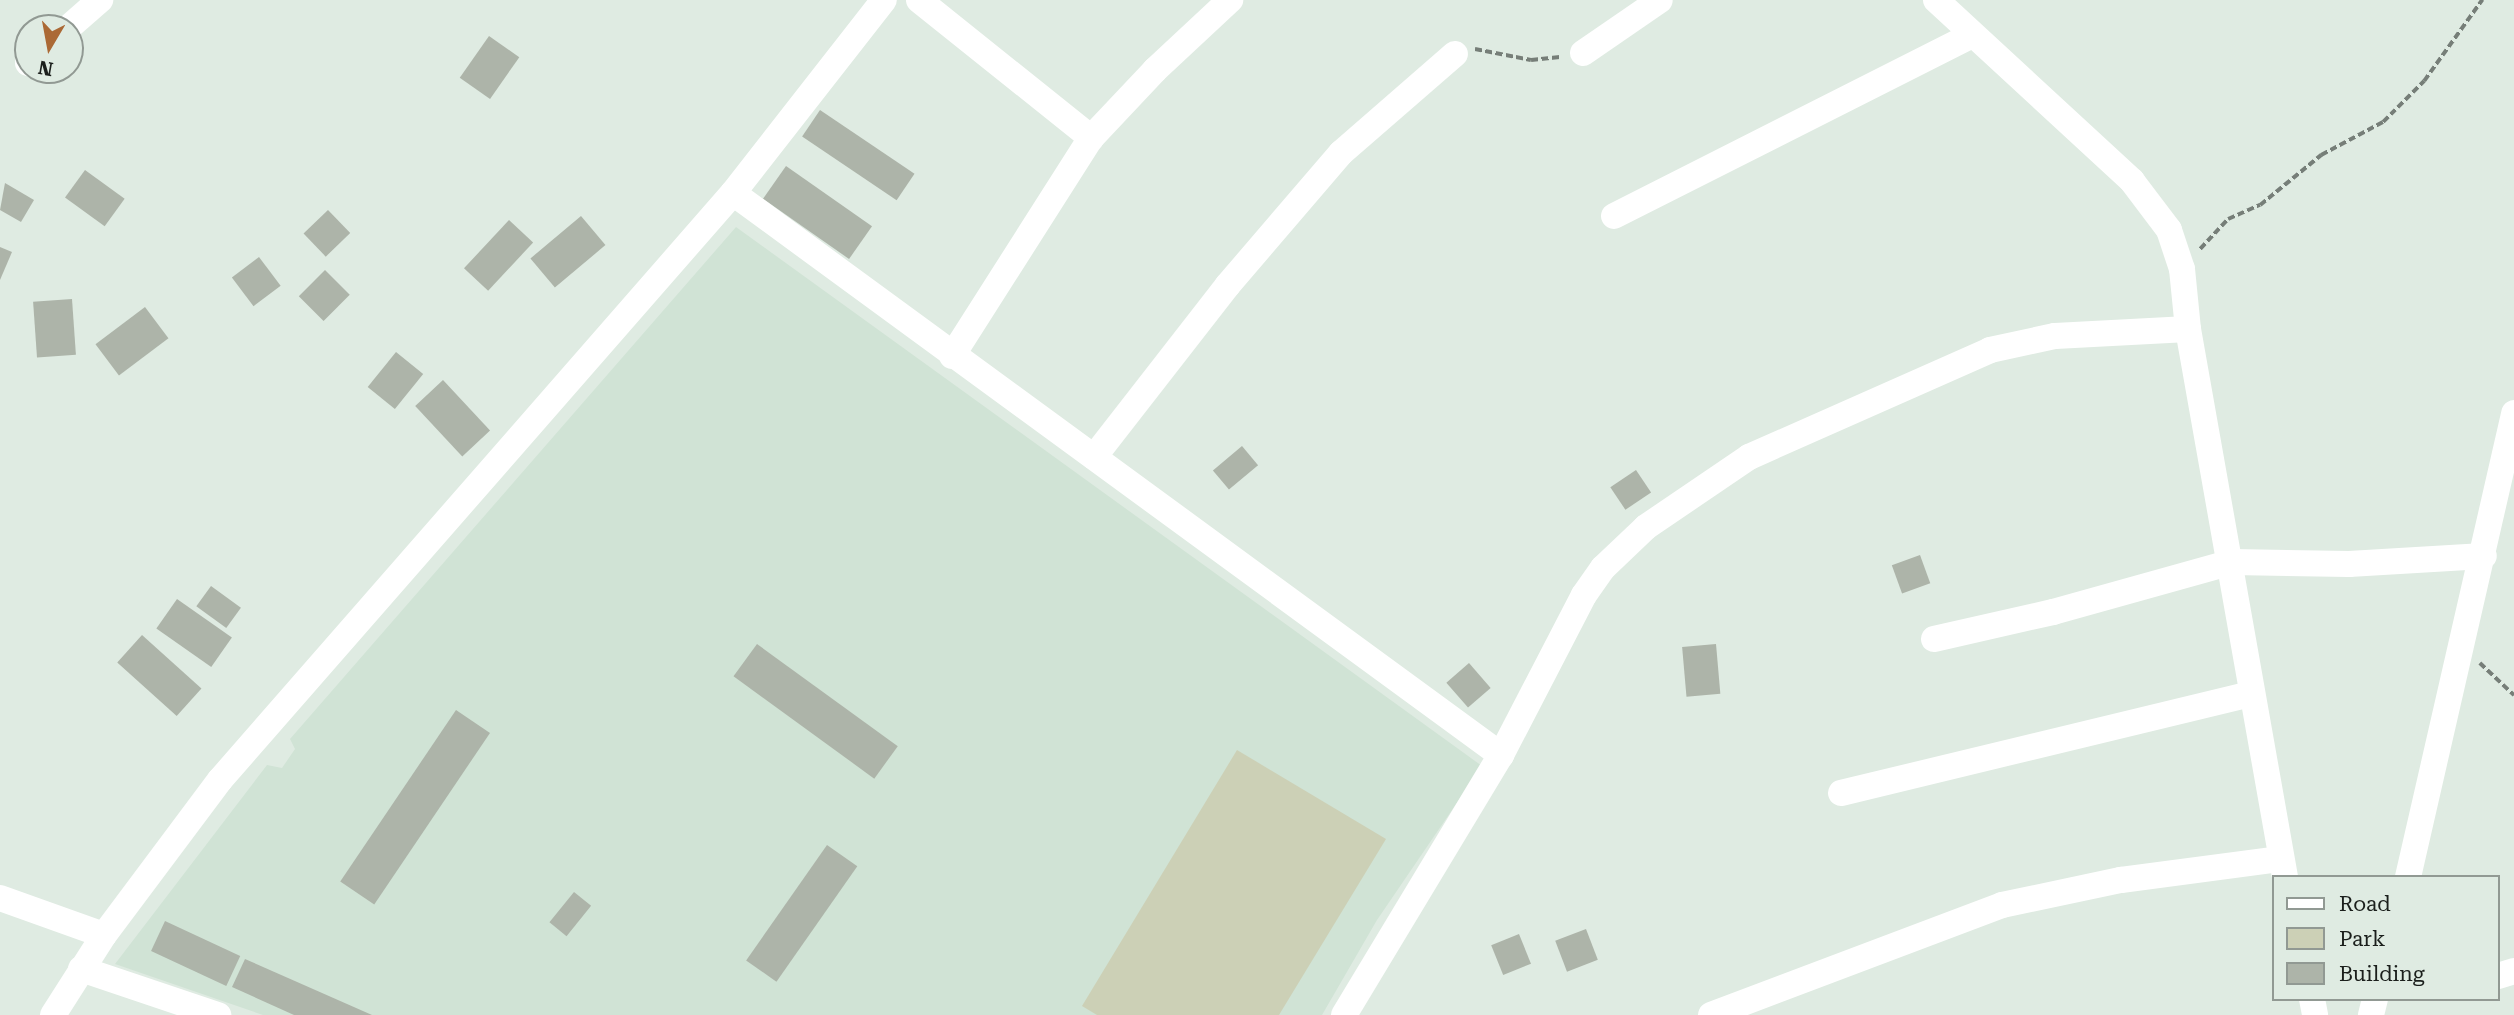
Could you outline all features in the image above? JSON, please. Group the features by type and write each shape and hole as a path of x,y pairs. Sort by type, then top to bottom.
{"street":[{"path":"53,1015 104,935 220,780 733,193 884,0"},
{"path":"919,0 1091,138"},
{"path":"952,356 1091,138 1155,70 1230,0"},
{"path":"1583,53 1660,0"},
{"path":"1711,1015 1944,923 2002,905 2122,880 2283,868 2251,694 2232,562 2188,329 2182,269 2169,230 2132,181 1936,0"},
{"path":"84,14 98,1"},
{"path":"1614,216 1972,35"},
{"path":"1094,457 1227,286 1341,153 1455,54"},
{"path":"733,193 952,356 1501,755"},
{"path":"1344,1015 1501,755 1603,568 1646,527 1716,477 1990,349 2055,336 2188,329"},
{"path":"2408,875 2463,648 2514,413"},
{"path":"1934,639 2066,609 2232,562 2348,564 2484,556"},
{"path":"1841,793 2251,694"},
{"path":"0,898 69,919 104,935"},
{"path":"80,969 218,1015"}],"path":[{"path":"2182,269 2228,219 2278,192 2321,155 2383,122 2424,80 2482,0"},
{"path":"1455,54 1471,48 1531,60 1583,53"},
{"path":"2463,648 2514,695"}],"shaded area":[{"path":"736,227 1482,766 1377,920 1322,1015 263,1015 115,964 267,765 282,768 295,749 290,739"}],"green space":[{"path":"1237,750 1386,839 1279,1015 1097,1015 1082,1006"}],"building":[{"path":"489,36 519,57 490,99 460,78"},
{"path":"820,110 915,174 897,200 802,137"},
{"path":"786,166 872,226 849,259 763,199"},
{"path":"85,170 125,199 105,226 65,198"},
{"path":"5,183 34,200 21,222 0,210"},
{"path":"328,210 350,233 326,257 304,234"},
{"path":"581,216 605,245 555,288 530,258"},
{"path":"509,220 533,243 488,291 464,268"},
{"path":"0,247 12,252 0,280"},
{"path":"259,257 281,286 254,306 232,277"},
{"path":"325,270 350,295 324,321 299,296"},
{"path":"72,299 76,355 37,358 33,302"},
{"path":"145,307 168,338 119,375 95,344"},
{"path":"396,352 423,374 395,409 368,387"},
{"path":"443,380 490,430 462,456 415,406"},
{"path":"1242,446 1258,465 1229,490 1213,470"},
{"path":"1636,470 1651,492 1625,510 1610,487"},
{"path":"1920,555 1930,583 1902,593 1892,565"},
{"path":"211,586 241,608 226,628 196,606"},
{"path":"177,599 232,637 211,667 156,628"},
{"path":"142,635 201,689 177,716 117,662"},
{"path":"757,644 898,746 874,779 733,676"},
{"path":"1716,644 1720,694 1686,697 1682,647"},
{"path":"1469,663 1491,688 1468,708 1446,683"},
{"path":"456,710 490,733 374,905 340,882"},
{"path":"827,845 857,866 776,982 746,961"},
{"path":"574,892 591,906 567,936 549,922"},
{"path":"165,921 240,956 226,986 151,951"},
{"path":"1586,929 1598,960 1567,972 1555,941"},
{"path":"1519,934 1531,964 1503,975 1491,945"},
{"path":"245,959 372,1015 294,1015 232,987"}]}
